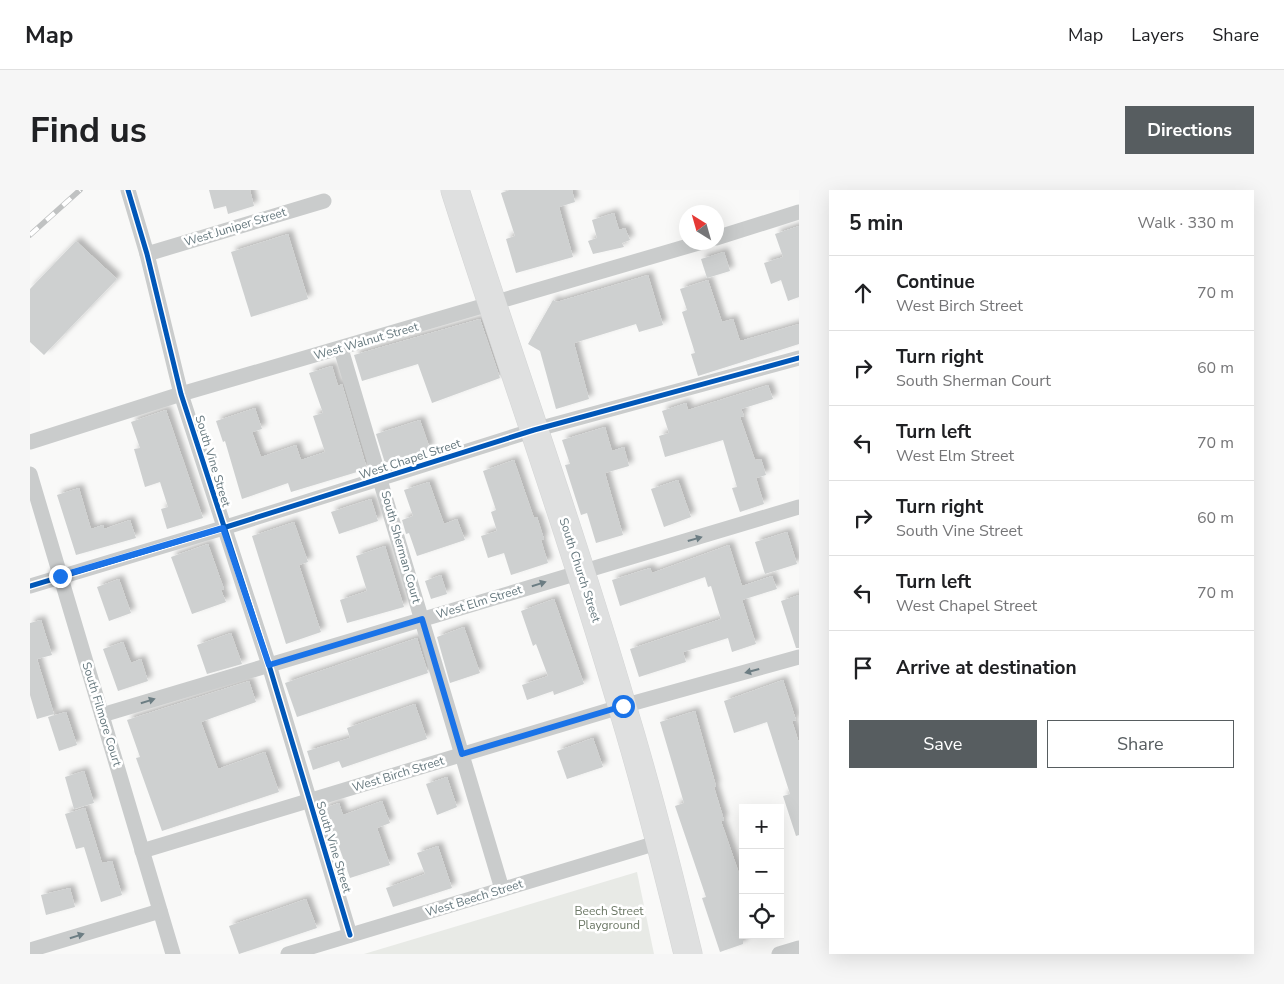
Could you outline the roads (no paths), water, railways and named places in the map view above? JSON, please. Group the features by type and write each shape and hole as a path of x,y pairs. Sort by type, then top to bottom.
{"highway":[{"name":"South Church Street","path":"455,190 623,706 688,954"}],"street":[{"name":"South Vine Street","path":"128,190 147,254 181,394 269,665 350,935"},
{"name":"West Juniper Street","path":"147,254 324,201"},
{"path":"724,235 799,212"},
{"name":"West Walnut Street","path":"30,442 181,394 341,349 679,249"},
{"name":"South Sherman Court","path":"341,349 502,889"},
{"name":"West Chapel Street","path":"30,586 223,528 534,430 799,358"},
{"name":"South Filmore Court","path":"30,474 173,954"},
{"name":"West Elm Street","path":"102,715 799,507"},
{"name":"West Birch Street","path":"142,850 623,706 799,657"},
{"name":"West Beech Street","path":"288,954 660,842"},
{"path":"30,950 160,911"},
{"path":"779,954 799,948"}],"railway":[{"path":"30,235 80,190"}],"park label":[{"name":"Beech Street Playground","path":"609,918"}]}
